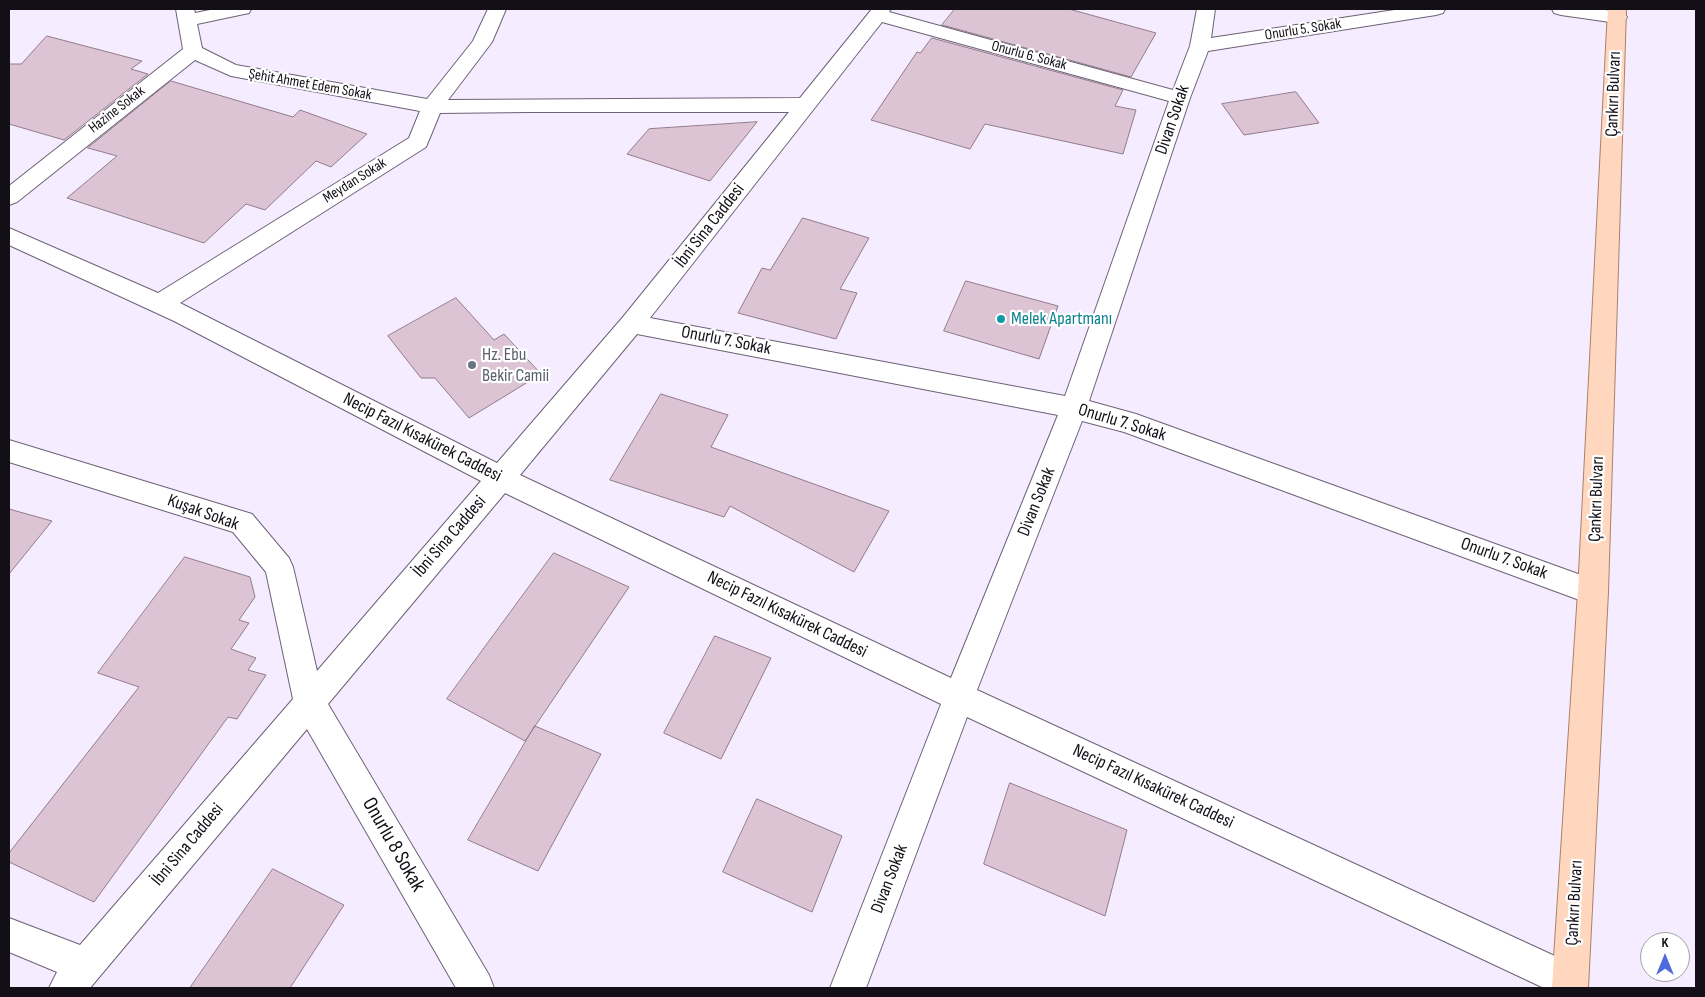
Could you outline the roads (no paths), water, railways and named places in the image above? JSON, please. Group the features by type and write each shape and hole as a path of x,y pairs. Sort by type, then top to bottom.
{"main road":[{"name":"Çankırı Bulvarı","path":"1570,985 1593,592 1617,13"}],"street":[{"path":"193,51 186,14 242,9"},
{"name":"Meydan Sokak","path":"160,304 418,142 432,106 482,42 497,9"},
{"name":"Divan Sokak","path":"848,988 959,697 1074,408 1180,98 1200,46 1206,9"},
{"name":"Onurlu 5. Sokak","path":"1200,46 1436,9"},
{"path":"1561,9 1617,13"},
{"name":"Onurlu 6. Sokak","path":"880,12 1180,98"},
{"name":"İbni Sina Caddesi","path":"77,977 632,324 880,12"},
{"name":"Şehit Ahmet Edem Sokak","path":"193,51 231,70 432,106 546,104 806,105"},
{"name":"Hazine Sokak","path":"9,197 193,51"},
{"name":"Necip Fazıl Kısakürek Caddesi","path":"9,236 160,304 500,478 1570,985"},
{"name":"Onurlu 7. Sokak","path":"632,324 1074,408 1127,422 1593,592"},
{"name":"Kuşak Sokak","path":"9,451 242,523 279,567 309,702"},
{"name":"Onurlu 8 Sokak","path":"309,702 476,988"},
{"path":"9,935 77,977"}],"place":[{"name":"Melek Apartmanı","path":"1001,319"},
{"name":"Hz. Ebu Bekir Camii","path":"472,365"}]}
